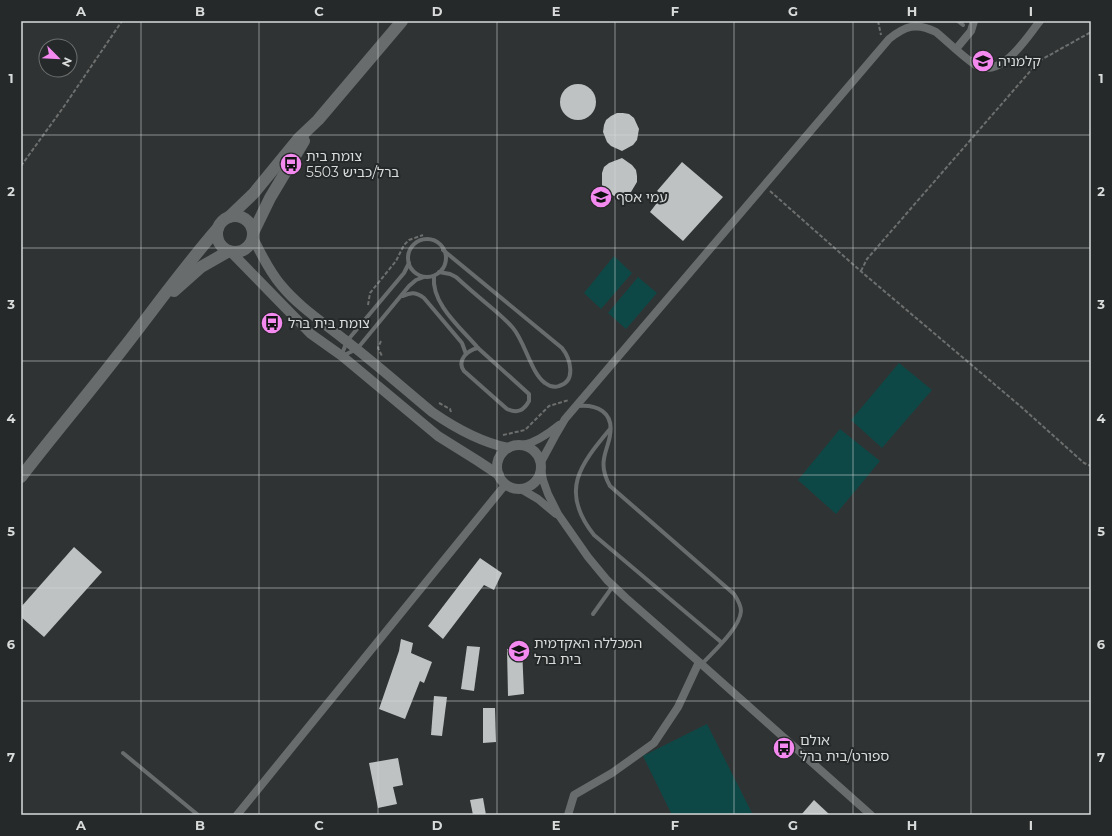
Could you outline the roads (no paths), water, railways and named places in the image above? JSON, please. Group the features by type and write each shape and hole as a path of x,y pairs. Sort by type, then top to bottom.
{"main road":[{"path":"230,217 254,192 298,138 318,120 402,21"},
{"path":"218,228 217,236 219,244 225,250 240,252 248,248 280,180 318,120"},
{"path":"21,477 222,221 230,217 238,216 245,219 251,225 253,235"},
{"path":"163,298 176,289 201,267 231,252"}],"street":[{"path":"904,28 910,21"},
{"path":"956,49 971,31 974,21"},
{"path":"231,252 311,334 342,356 438,436 498,475 505,485 510,488 521,489 530,487 540,476 541,466 555,436 576,402 883,44 904,28 919,26 936,32 974,64 987,68 995,67 1003,64 1010,58 1040,21"},
{"path":"253,235 268,266 280,285 332,331 347,341 432,412 445,421 483,440 508,448"},
{"path":"498,475 497,464 499,457 503,452 515,445 533,443 542,438 565,419"},
{"path":"523,445 534,450 538,456 543,480 548,494 588,557 613,586 701,663 865,813"},
{"path":"237,815 505,485"},
{"path":"521,489 538,499 562,518"},
{"path":"568,815 574,795 612,773 654,743 678,707 701,663"}],"lane":[{"path":"958,21 963,25"},
{"path":"427,239 438,243 446,257 445,262 439,272 434,276 416,280 357,349 342,356 347,341 404,273 409,263 409,252 416,243 427,239"},
{"path":"439,272 456,277 514,328 541,380 552,387 563,385 567,381 570,376 570,363 562,348 443,250"},
{"path":"409,263 414,272 424,277"},
{"path":"434,276 434,289 440,301 454,320 478,348 529,394 530,401 522,410 513,412 508,409 464,372 461,367 461,362 468,351 478,348"},
{"path":"401,296 412,292 424,298 462,344 466,354"},
{"path":"576,402 601,410 608,416 611,428 603,469 605,478 610,486 734,594 740,603 741,612 738,621 701,663"},
{"path":"611,428 589,454 578,474 576,482 576,495 578,509 582,520 594,535 721,642"},
{"path":"593,614 613,586"},
{"path":"124,753 198,815"}],"place":[{"name":"קלמניה","path":"983,61"},
{"name":"צומת בית ברל/כביש 5503","path":"291,164"},
{"name":"עמי אסף","path":"601,197"},
{"name":"צומת בית ברל","path":"272,323"},
{"name":"המכללה האקדמית בית ברל","path":"519,651"},
{"name":"אולם ספורט/בית ברל","path":"784,748"}]}
